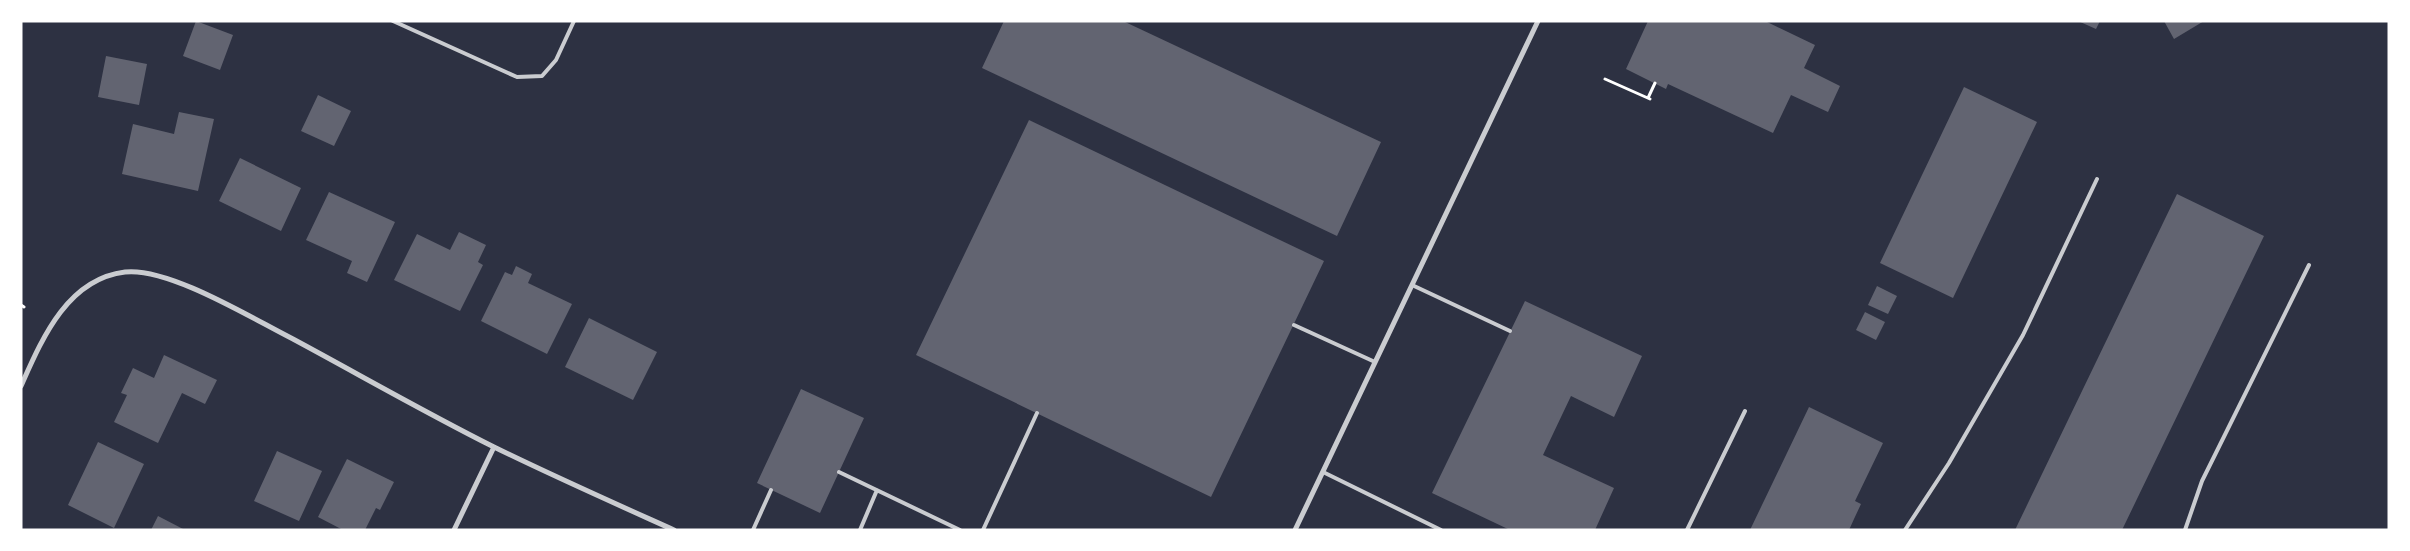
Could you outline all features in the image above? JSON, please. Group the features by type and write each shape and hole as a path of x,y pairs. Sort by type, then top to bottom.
{"street":[{"path":"1295,530 1538,21"},
{"path":"21,386 54,319 77,294 99,280 125,272 150,273 235,309 494,447 674,530"},
{"path":"454,530 494,447"}],"lane":[{"path":"393,21 517,77 542,76 556,60 574,21"},
{"path":"1906,530 1948,463 2023,335 2097,179"},
{"path":"2185,530 2202,480 2309,265"},
{"path":"1412,285 1510,331"},
{"path":"1294,325 1375,362"},
{"path":"1687,530 1744,411"},
{"path":"983,530 1037,413"},
{"path":"839,472 960,530"},
{"path":"1323,472 1441,530"},
{"path":"753,530 771,490"},
{"path":"860,530 877,490"}],"path":[{"path":"1606,79 1649,98 1655,83"}],"building":[{"path":"196,21 233,35 220,70 183,56"},
{"path":"1004,21 1123,21 1381,142 1337,236 982,68"},
{"path":"1648,21 1765,21 1815,45 1804,68 1840,86 1828,112 1791,95 1773,133 1668,84 1666,89 1626,69"},
{"path":"2078,21 2100,21 2096,29"},
{"path":"2164,21 2204,21 2174,39"},
{"path":"106,56 147,64 139,105 98,97"},
{"path":"1964,87 2037,122 1953,298 1880,263"},
{"path":"318,95 351,111 334,146 301,131"},
{"path":"179,112 214,119 198,191 122,174 133,124 174,134"},
{"path":"1029,120 1324,261 1211,497 916,355"},
{"path":"240,158 301,188 281,231 219,201"},
{"path":"329,192 395,222 367,282 347,273 352,261 306,240"},
{"path":"2177,194 2264,236 2122,530 2015,530"},
{"path":"459,232 486,245 478,262 483,265 460,311 394,280 417,234 450,250"},
{"path":"516,266 532,274 528,283 572,304 547,354 481,321 505,272 512,275"},
{"path":"1877,286 1897,296 1888,314 1868,305"},
{"path":"1525,301 1642,356 1614,417 1571,396 1543,455 1614,488 1595,530 1510,530 1432,493"},
{"path":"1865,312 1885,322 1876,340 1856,330"},
{"path":"589,318 657,352 633,400 565,367"},
{"path":"164,355 217,380 205,404 182,393 158,443 114,422 127,395 121,393 133,368 154,378"},
{"path":"801,389 864,418 820,513 757,483"},
{"path":"1809,407 1883,443 1855,501 1861,504 1849,530 1750,530"},
{"path":"98,442 144,464 114,528 68,505"},
{"path":"277,451 322,471 299,521 254,501"},
{"path":"347,459 394,482 380,510 376,508 365,530 343,530 318,517"},
{"path":"158,516 185,530 151,530"}]}
